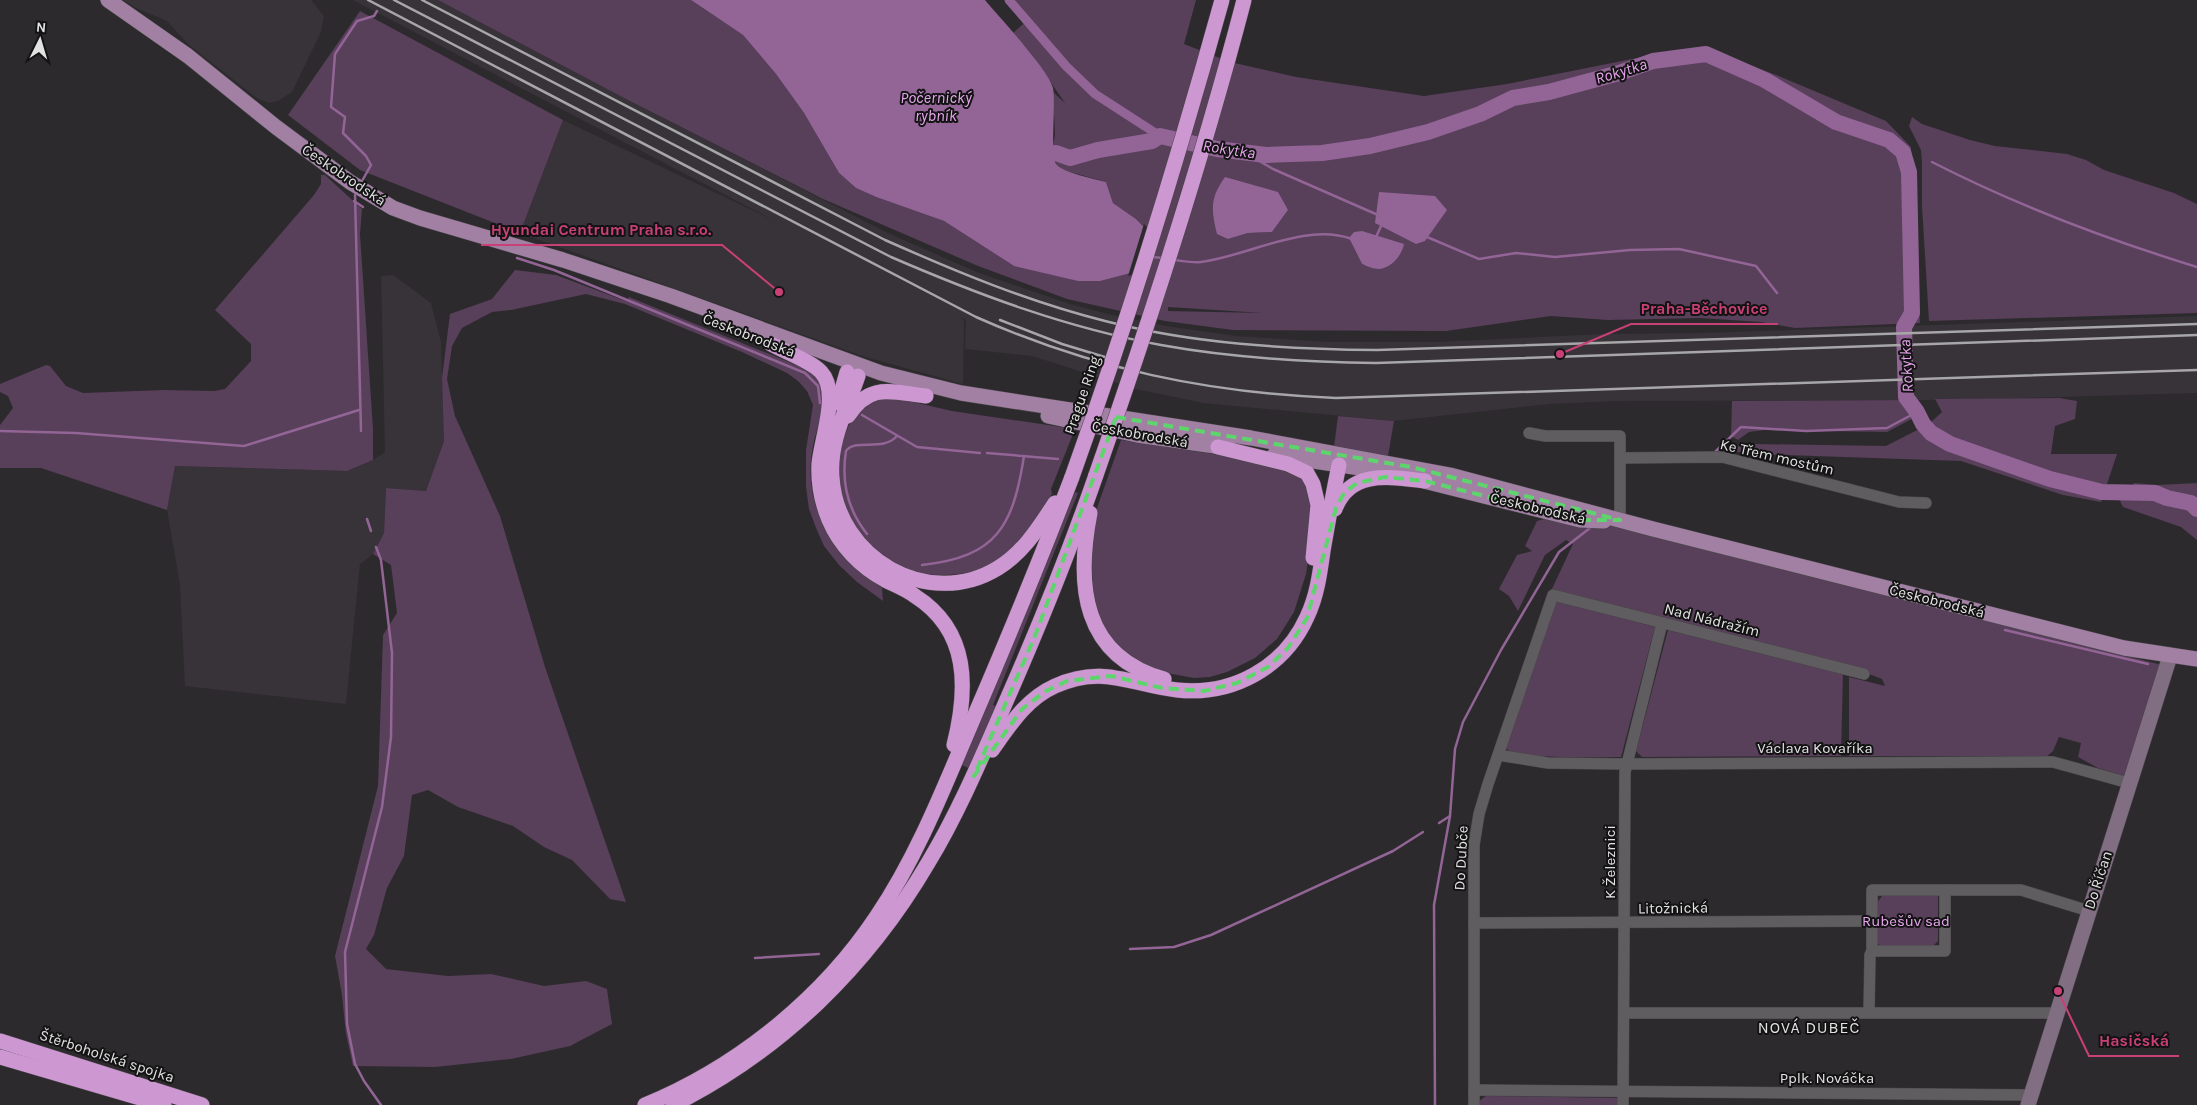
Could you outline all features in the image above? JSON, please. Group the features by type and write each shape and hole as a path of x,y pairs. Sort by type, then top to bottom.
{"highway":[{"name":"Prague Ring","path":"942,790 1010,634 1069,482 1142,273 1170,184 1222,0"},
{"path":"1244,0 1184,215 1148,328 1096,475 1092,493 1083,559 1083,580 1087,604 1095,626 1107,644 1122,658 1142,671 1171,681 1193,684 1212,682 1246,671 1269,656 1284,640 1298,618 1309,589 1335,459"},
{"path":"672,1099 760,1038 797,1008 831,974 862,938 892,892 942,790 959,725 963,695 961,664 955,642 942,620 926,604 866,568 842,542 825,508 820,484 819,464 830,398 828,384 817,369 771,344"},
{"path":"854,369 832,452 831,475 835,500 844,524 867,553 885,567 908,578 927,582 964,581 986,574 1007,562 1028,542 1069,482"},
{"path":"819,464 854,369"},
{"path":"832,452 849,415 867,395 885,391 926,396"},
{"path":"1218,447 1288,464 1302,470 1310,478 1316,491 1318,512 1309,589"},
{"path":"974,776 1022,709 1046,691 1067,681 1088,676 1112,676 1177,690 1204,691 1230,686 1261,672 1288,648 1307,618 1315,594 1324,547 1335,459"},
{"path":"1324,547 1338,502 1351,486 1378,478 1425,481"},
{"path":"647,1104 672,1099 729,1074 774,1042 811,1011 845,976 890,920 917,881 953,819 974,776 1034,636 1092,493"},
{"name":"Štěrboholská spojka","path":"0,1041 202,1105"},
{"name":"Štěrboholská spojka","path":"0,1057 164,1105"}],"main road":[{"name":"Českobrodská","path":"108,0 188,56 276,127 376,199 420,218 563,260 671,296 926,396 1046,416 1137,436 1218,447 1335,459 1450,475 2124,648 2197,659"},
{"name":"Českobrodská","path":"616,279 667,304 771,344 854,369 961,394 1242,437 1580,520 1620,520"}],"street":[{"path":"1529,433 1545,436 1620,436 1620,520"},
{"name":"Ke Třem mostům","path":"1620,458 1722,457 1899,502 1926,503"},
{"name":"Nad Nádražím","path":"1554,595 1864,674"},
{"name":"Do Dubče","path":"1474,1105 1476,830 1488,784 1554,595"},
{"name":"K Železnici","path":"1623,1105 1626,764 1662,623"},
{"name":"Do Říčan","path":"2029,1100 2170,656"},
{"name":"Václava Kovaříka","path":"1498,755 1548,763 1626,764 2053,762 2129,783"},
{"path":"1869,1012 1872,890 2021,890 2089,911"},
{"path":"1872,950 1945,950 1945,890"},
{"name":"Litožnická","path":"1474,923 1872,921"},
{"path":"1624,1013 2057,1013"},
{"name":"Pplk. Nováčka","path":"1474,1090 2029,1100"}],"highlighted area":[{"path":"1116,417 1411,467 1620,520 1580,520 1425,481 1385,477 1357,483 1344,493 1336,508 1307,618 1288,648 1268,667 1237,683 1204,691 1162,688 1111,676 1067,681 1046,691 1022,709 974,776 1035,636"}],"shaded area":[{"path":"123,0 311,0 324,16 321,32 292,92 278,101 269,103 258,99 189,45 167,21 136,8"},
{"path":"353,0 438,0 888,233 979,273 1070,304 1108,314 1166,326 1236,336 1330,342 1436,342 1605,334 1703,333 2197,316 2197,393 1953,400 1616,401 1550,404 1394,421 1203,403 1136,389 1032,356 965,349 966,320 960,317 964,320 963,384 865,357 520,233 563,120 777,222"},
{"path":"393,275 431,303 441,342 444,441 426,491 386,488 384,533 373,554 360,564 346,704 185,686 180,585 167,510 175,466 347,471 373,460 385,452 381,276"}],"green space":[{"path":"438,0 691,0 743,35 776,74 804,113 839,173 856,188 944,221 1014,266 1148,231 1136,219 1113,203 1106,182 1063,170 1055,164 1052,152 1055,135 1053,92 1065,103 1032,55 1013,33 1030,18 1015,0 1196,0 1184,44 1230,62 1296,77 1424,96 1507,84 1637,58 1709,49 1886,121 1911,147 1920,323 1795,328 1761,322 1700,318 1608,320 1551,316 1446,331 1233,330 1165,321 1067,299 978,266 823,199 626,99","holes":["1288,210 1272,232 1248,233 1228,239","1349,238 1386,267 1377,269 1362,264","1168,307 1263,313 1168,311"]},
{"path":"360,11 563,120 520,233 360,170 288,115"},
{"path":"1912,117 1922,124 1995,146 2067,154 2086,160 2104,170 2174,193 2197,204 2197,313 1929,321 1922,206 1921,150 1909,126"},
{"path":"321,175 325,175 362,209 360,234 373,429 373,460 347,471 175,466 167,510 41,468 0,468 0,425 13,408 8,396 0,392 0,384 46,365 50,366 66,386 83,393 164,390 214,391 225,389 251,361 251,344 215,310 314,195 321,184"},
{"path":"515,270 556,275 623,300 627,301 629,297 811,371 819,380 823,394 822,409 813,446 811,469 812,490 817,509 825,527 849,560 882,588 883,601 857,582 839,565 824,546 816,528 809,509 806,487 806,450 813,405 807,391 787,373 742,352 625,304 586,294 511,310 492,312 462,328 452,346 447,379 455,416 500,516 545,667 626,902 610,899 572,860 544,847 513,826 458,807 428,790 412,795 404,856 387,888 374,935 366,949 386,969 448,976 491,974 544,986 586,981 607,989 612,1024 570,1046 511,1059 435,1067 353,1066 346,1034 335,956 378,786 383,635 397,613 391,565 373,554 384,533 386,488 426,491 444,441 442,378 450,314 492,299"},
{"path":"887,396 952,411 1075,429 1047,503 1022,539 998,561 984,568 958,574 930,574 905,568 882,555 864,538 849,516 841,492 839,465 844,438 848,426 860,408"},
{"path":"2059,398 2077,401 2075,419 2055,426 2051,454 2117,454 2101,502 2063,495 1961,461 1753,454 1718,449 1755,444 1886,446 1929,424 1942,412 1935,399"},
{"path":"1916,400 1923,413 1887,432 1764,430 1749,432 1738,440 1731,436 1732,401"},
{"path":"1338,416 1394,421 1388,456 1334,447"},
{"path":"1121,440 1266,462 1295,473 1309,485 1313,530 1306,574 1294,612 1277,639 1255,658 1227,672 1210,677 1194,678 1161,672 1144,665 1116,645 1105,631 1093,606 1091,525"},
{"path":"2134,483 2158,485 2197,483 2197,540 2181,527 2123,507 2119,499 2119,490 2131,488"},
{"path":"1075,492 1078,493 993,705 998,708 970,769 960,764"},
{"path":"1548,518 1607,525 1653,535 2162,665 2125,776 2098,768 2078,757 2081,743 2059,737 2053,751 2045,758 2045,756 1849,756 1849,677 1885,686 1882,679 1864,672 1551,591 1573,544 1566,540 1545,555 1518,611 1509,596 1499,589 1517,555 1532,551 1525,546 1537,521"},
{"path":"1556,601 1655,627 1621,757 1542,756 1513,752 1505,748"},
{"path":"1668,630 1843,674 1841,756 1642,757 1636,751"},
{"name":"Rubešův sad","path":"1883,895 1938,896 1938,941 1933,946 1882,948 1874,939 1875,905"},
{"path":"1486,1096 1619,1098 1619,1105 1479,1105 1479,1101"}],"water":[{"name":"Počernický rybník","path":"691,0 985,0 1043,69 1050,80 1054,95 1053,151 1056,164 1072,173 1106,182 1113,203 1136,219 1148,231 1138,271 1100,281 1078,281 1014,266 944,221 856,188 839,173 804,113 776,74 743,35"},
{"path":"1225,177 1278,192 1288,210 1272,232 1248,233 1228,239 1217,234 1213,204 1220,184"},
{"path":"1379,192 1435,196 1447,210 1425,241 1416,244 1375,223"},
{"path":"1362,231 1404,244 1401,253 1387,267 1378,269 1362,264 1349,238 1354,232"}],"pier":[{"path":"1144,224 1150,230 1139,273 1128,276"}],"waterway":[{"path":"1009,0 1066,66 1095,94 1160,136"},
{"path":"362,181 371,165 366,156 343,133 345,117 331,107 335,54 357,21 374,16 377,11"},
{"name":"Rokytka","path":"1034,162 1043,154 1056,153 1070,158 1098,150 1152,141 1160,136 1217,149 1266,155 1322,153 1370,146 1428,132 1480,114 1513,98 1549,92 1619,73 1653,61 1706,54 1765,80 1836,122 1889,140 1903,152 1909,172 1912,313 1904,327 1906,397 1931,433 1950,444 2050,479 2102,492 2155,493 2167,498 2191,503 2197,509"},
{"path":"1242,151 1273,169 1378,215"},
{"name":"Rokytka","path":"1903,152 1910,153"},
{"path":"1932,162 2029,207 2129,245 2197,267"},
{"path":"355,195 361,431"},
{"path":"354,201 363,207"},
{"path":"1376,237 1382,224"},
{"path":"1174,260 1201,262 1219,259 1296,237 1334,235 1352,239"},
{"path":"1427,237 1479,259 1516,253 1555,257 1630,250 1679,249 1756,266 1777,293"},
{"path":"1152,257 1164,258"},
{"path":"517,258 554,270 805,373 818,386 820,403"},
{"path":"0,431 76,433 244,446 359,410"},
{"path":"1716,451 1741,427 1806,431 1887,428 1917,412"},
{"path":"862,415 917,447 980,453"},
{"path":"867,534 855,515 845,485 846,451 856,445 891,441 897,436"},
{"path":"987,453 1058,459"},
{"path":"922,565 947,561 968,554 984,545 997,534 1007,519 1014,501 1024,456"},
{"path":"367,519 371,531"},
{"path":"1435,1105 1434,905 1450,816 1455,749 1463,722 1501,650 1559,552 1590,528"},
{"path":"376,547 381,560 392,653 391,737 382,807 345,952 347,1024 355,1064 364,1081 381,1105"},
{"path":"2005,630 2148,664"},
{"path":"1439,823 1450,816"},
{"path":"1130,949 1174,947 1211,935 1393,851 1423,832"},
{"path":"755,958 819,954"}],"railway":[{"path":"368,0 976,317 1064,351 1152,375 1242,391 1336,398 2197,370"},
{"path":"394,0 891,257 990,297 1057,320 1161,345 1214,353 1268,358 1376,363 2197,335"},
{"path":"422,0 885,240 966,275 1049,305 1139,329 1240,344 1377,350 2197,324"},
{"path":"1000,320 1062,344 1118,361"}],"place":[{"name":"Hyundai Centrum Praha s.r.o.","path":"779,292"},
{"name":"Praha-Běchovice","path":"1560,354"},
{"name":"Hasičská","path":"2058,991"}],"district":[{"name":"NOVÁ DUBEČ","path":"1809,1027"}]}
